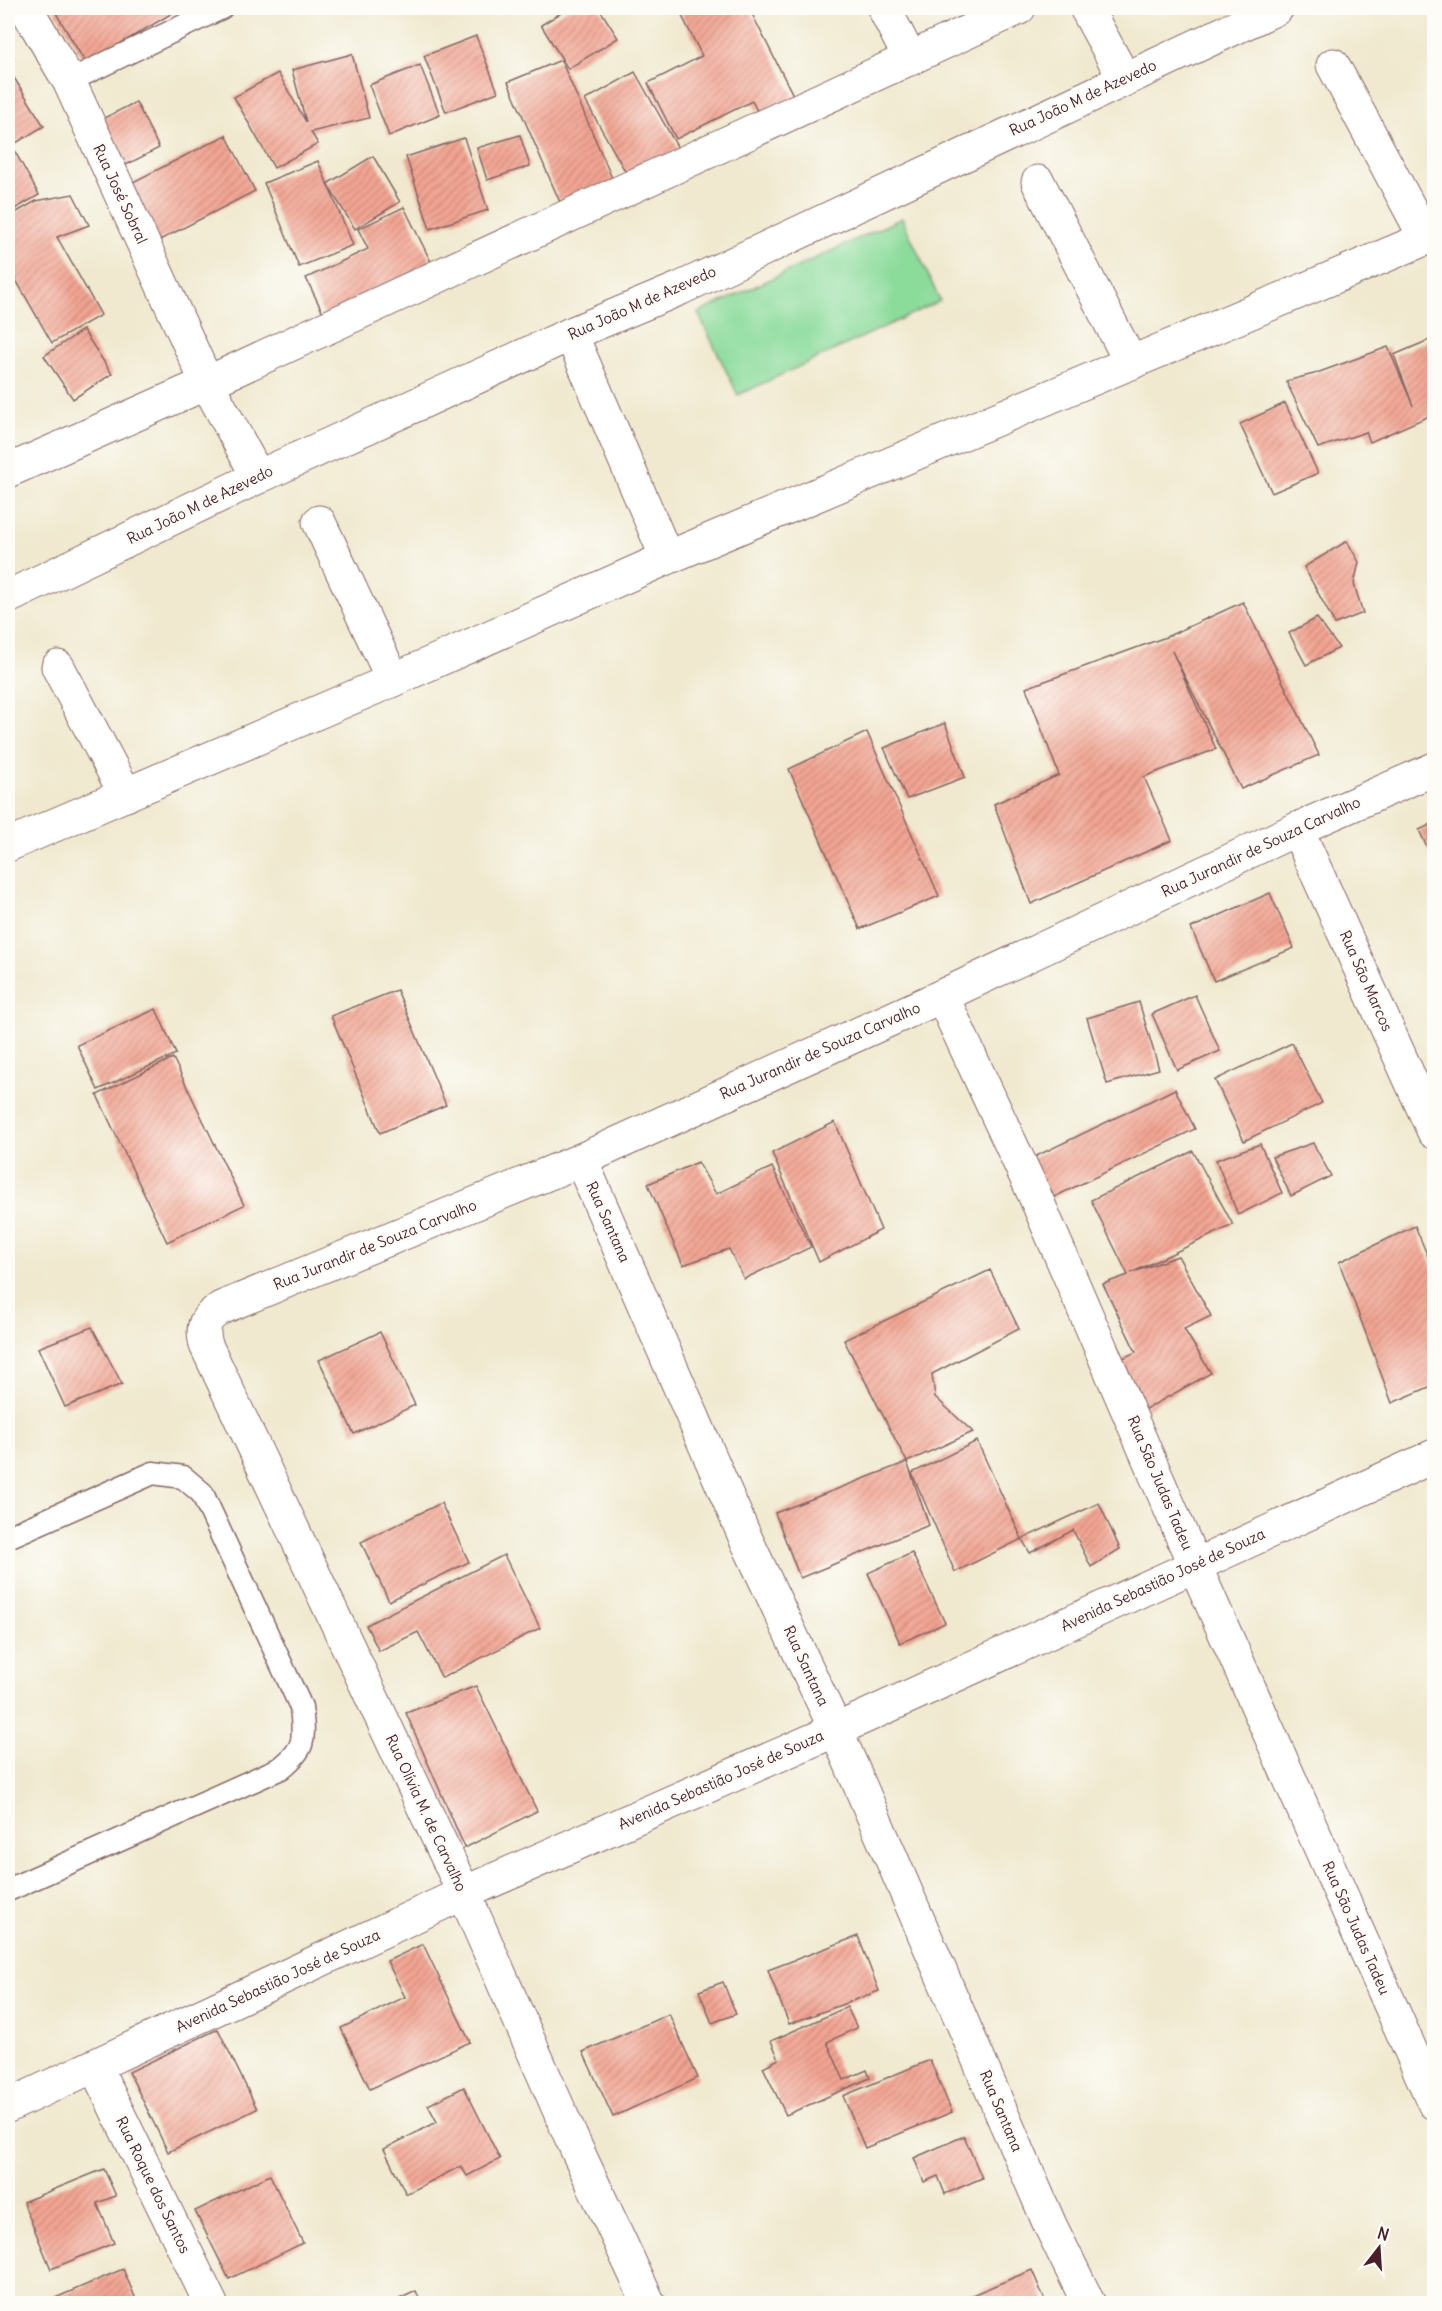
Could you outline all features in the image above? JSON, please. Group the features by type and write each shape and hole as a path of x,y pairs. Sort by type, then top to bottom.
{"street":[{"name":"Rua José Sobral","path":"26,8 69,81 207,383 258,477"},
{"path":"884,8 910,59"},
{"path":"8,471 207,383 1019,8"},
{"path":"1086,8 1124,78"},
{"name":"Rua João M de Azevedo","path":"8,597 258,477 572,334 681,288 1276,8"},
{"path":"8,845 393,680 667,558 1430,237 1333,65"},
{"path":"1038,182 1131,363"},
{"path":"572,334 667,558"},
{"path":"319,522 393,680"},
{"path":"58,668 126,795"},
{"name":"Rua Jurandir de Souza Carvalho","path":"203,1324 210,1315 221,1308 581,1160 942,996 1297,829 1434,770"},
{"name":"Rua São Marcos","path":"1297,829 1434,1132"},
{"name":"Rua São Judas Tadeu","path":"942,996 1035,1196 1195,1566 1434,2103"},
{"name":"Rua Santana","path":"581,1160 745,1537 836,1730 1050,2225 1089,2304"},
{"name":"Rua Olívia M. de Carvalho","path":"203,1324 206,1345 464,1893 571,2137 649,2304"},
{"name":"Avenida Sebastião José de Souza","path":"8,2106 464,1893 836,1730 1434,1456"},
{"name":"Rua Roque dos Santos","path":"95,2066 211,2304"}],"lane":[{"path":"69,81 221,8"},
{"path":"8,1537 153,1473 183,1477 202,1493 301,1707 304,1735 298,1755 281,1768 8,1890"}],"green space":[{"path":"902,218 940,301 738,395 698,313"}],"building":[{"path":"53,8 181,8 86,64"},
{"path":"569,8 599,8 618,38 568,69 541,25"},
{"path":"678,8 749,8 799,107 764,124 752,101 676,139 648,83 702,56"},
{"path":"476,36 498,92 446,112 424,56"},
{"path":"8,48 14,59 8,63"},
{"path":"352,54 369,118 311,132 318,144 274,168 234,97 278,73 306,122 292,70"},
{"path":"561,60 615,185 562,207 508,82"},
{"path":"420,65 440,115 389,136 369,85"},
{"path":"8,68 44,126 16,143 8,129"},
{"path":"635,72 679,150 629,178 585,100"},
{"path":"136,102 159,148 122,167 98,121"},
{"path":"226,135 255,191 156,242 127,185"},
{"path":"520,135 530,166 487,180 477,148"},
{"path":"464,138 488,210 430,229 406,157"},
{"path":"8,139 39,195 8,213"},
{"path":"373,156 400,202 355,229 327,184"},
{"path":"318,161 353,245 299,267 264,183"},
{"path":"73,194 89,225 57,237 101,315 52,343 8,266 8,217 36,201"},
{"path":"404,207 433,266 325,317 306,278 368,249 358,229"},
{"path":"83,330 112,374 73,399 44,356"},
{"path":"1434,338 1434,414 1370,442 1366,432 1318,448 1286,381 1314,374 1388,347 1413,406 1394,355"},
{"path":"1285,403 1318,473 1272,493 1240,424"},
{"path":"1347,541 1359,562 1354,584 1363,613 1335,624 1304,567"},
{"path":"1243,602 1319,755 1241,789 1172,651 1216,749 1144,777 1172,840 1031,904 994,804 1059,775 1026,688 1166,637"},
{"path":"1317,618 1339,648 1306,665 1289,633"},
{"path":"945,723 965,777 907,799 884,748"},
{"path":"867,732 939,896 860,929 789,769"},
{"path":"1434,823 1434,862 1419,830"},
{"path":"1270,893 1294,948 1214,981 1191,928"},
{"path":"397,990 446,1105 380,1133 331,1016"},
{"path":"1195,995 1220,1051 1177,1070 1152,1014"},
{"path":"1139,1002 1159,1069 1107,1084 1087,1018"},
{"path":"156,1009 176,1054 98,1090 77,1045"},
{"path":"1292,1043 1322,1103 1244,1141 1215,1080"},
{"path":"173,1058 244,1205 167,1242 97,1095"},
{"path":"1175,1089 1195,1129 1050,1199 1030,1159"},
{"path":"835,1122 881,1230 819,1262 772,1153"},
{"path":"1313,1143 1331,1176 1291,1196 1272,1157"},
{"path":"1260,1144 1282,1193 1238,1215 1216,1160"},
{"path":"1193,1151 1233,1225 1131,1273 1178,1256 1211,1316 1184,1329 1211,1373 1139,1413 1114,1362 1136,1352 1103,1284 1128,1275 1091,1200"},
{"path":"698,1162 716,1194 772,1167 811,1247 744,1279 729,1249 683,1265 648,1184"},
{"path":"1415,1226 1434,1271 1434,1385 1392,1403 1339,1262"},
{"path":"990,1270 1019,1329 932,1374 935,1397 973,1432 907,1462 844,1340"},
{"path":"92,1327 122,1384 65,1407 38,1348"},
{"path":"380,1332 415,1405 354,1434 319,1360"},
{"path":"977,1441 1022,1539 955,1572 912,1473"},
{"path":"907,1462 929,1525 800,1578 775,1513"},
{"path":"441,1503 469,1562 389,1601 361,1542"},
{"path":"1099,1503 1120,1549 1091,1567 1073,1530 1030,1553 1022,1539"},
{"path":"912,1553 945,1623 900,1643 868,1573"},
{"path":"504,1555 540,1628 442,1678 418,1632 379,1651 366,1625"},
{"path":"476,1686 537,1811 465,1848 406,1713"},
{"path":"858,1936 879,1991 789,2024 768,1970"},
{"path":"423,1944 470,2042 370,2089 341,2028 405,1997 387,1961"},
{"path":"723,1982 736,2014 712,2023 699,1991"},
{"path":"847,2007 857,2028 827,2042 844,2080 867,2070 870,2078 786,2115 763,2067 779,2059 771,2041"},
{"path":"669,2014 698,2078 613,2117 583,2052"},
{"path":"218,2029 257,2109 168,2152 129,2072"},
{"path":"930,2060 952,2112 865,2148 843,2096"},
{"path":"464,2087 500,2159 467,2176 461,2166 406,2194 384,2149 437,2122 428,2105"},
{"path":"964,2136 982,2178 945,2194 938,2176 924,2182 914,2158"},
{"path":"104,2169 116,2196 97,2203 114,2243 51,2269 23,2202"},
{"path":"270,2175 303,2243 229,2279 195,2211"},
{"path":"123,2269 138,2304 55,2304 53,2299"},
{"path":"1032,2270 1046,2303 953,2303"},
{"path":"416,2291 422,2304 389,2304"}]}
